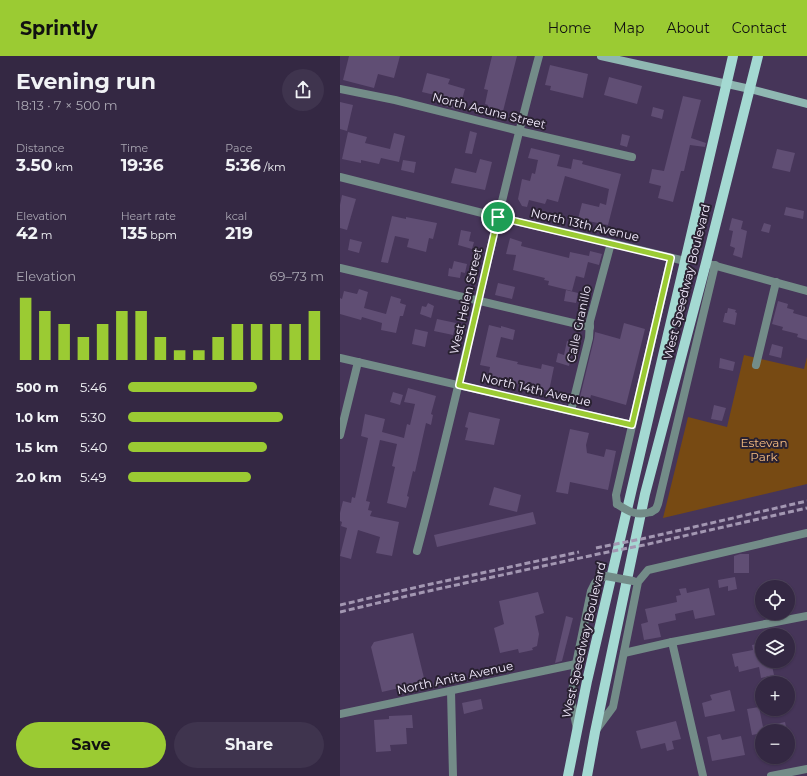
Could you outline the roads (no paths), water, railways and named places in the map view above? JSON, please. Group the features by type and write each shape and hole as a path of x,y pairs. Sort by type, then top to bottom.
{"main road":[{"path":"601,56 807,104"},
{"name":"West Speedway Boulevard","path":"568,776 587,681 733,56"},
{"name":"West Speedway Boulevard","path":"587,776 645,494 711,264 758,56"},
{"path":"590,758 595,776"}],"street":[{"name":"West Helen Street","path":"417,551 459,385 519,131 539,56"},
{"name":"North Acuna Street","path":"340,89 395,100 632,157"},
{"name":"North 13th Avenue","path":"340,177 498,217 685,261"},
{"name":"Calle Granillo","path":"571,410 589,338 590,321 611,243"},
{"name":"West Speedway Boulevard","path":"671,258 616,495 617,504 628,512 642,514 651,512 656,509 658,504 711,264"},
{"path":"711,264 807,291"},
{"path":"340,268 590,326"},
{"path":"756,365 776,282"},
{"name":"North 14th Avenue","path":"340,358 632,425"},
{"path":"340,436 358,362"},
{"path":"595,732 613,707 636,582 648,570 807,533"},
{"path":"577,730 571,699 576,664 591,591 595,583 606,576 636,582"},
{"path":"624,653 672,642 807,616"},
{"path":"672,642 703,776"},
{"name":"North Anita Avenue","path":"340,714 576,664"},
{"path":"451,691 453,776"},
{"path":"771,776 807,769"}],"railway":[{"path":"596,548 807,501"},
{"path":"340,612 424,592 644,545 807,508"},
{"path":"340,605 579,552"}],"park label":[{"name":"Estevan Park","path":"764,450"}]}
